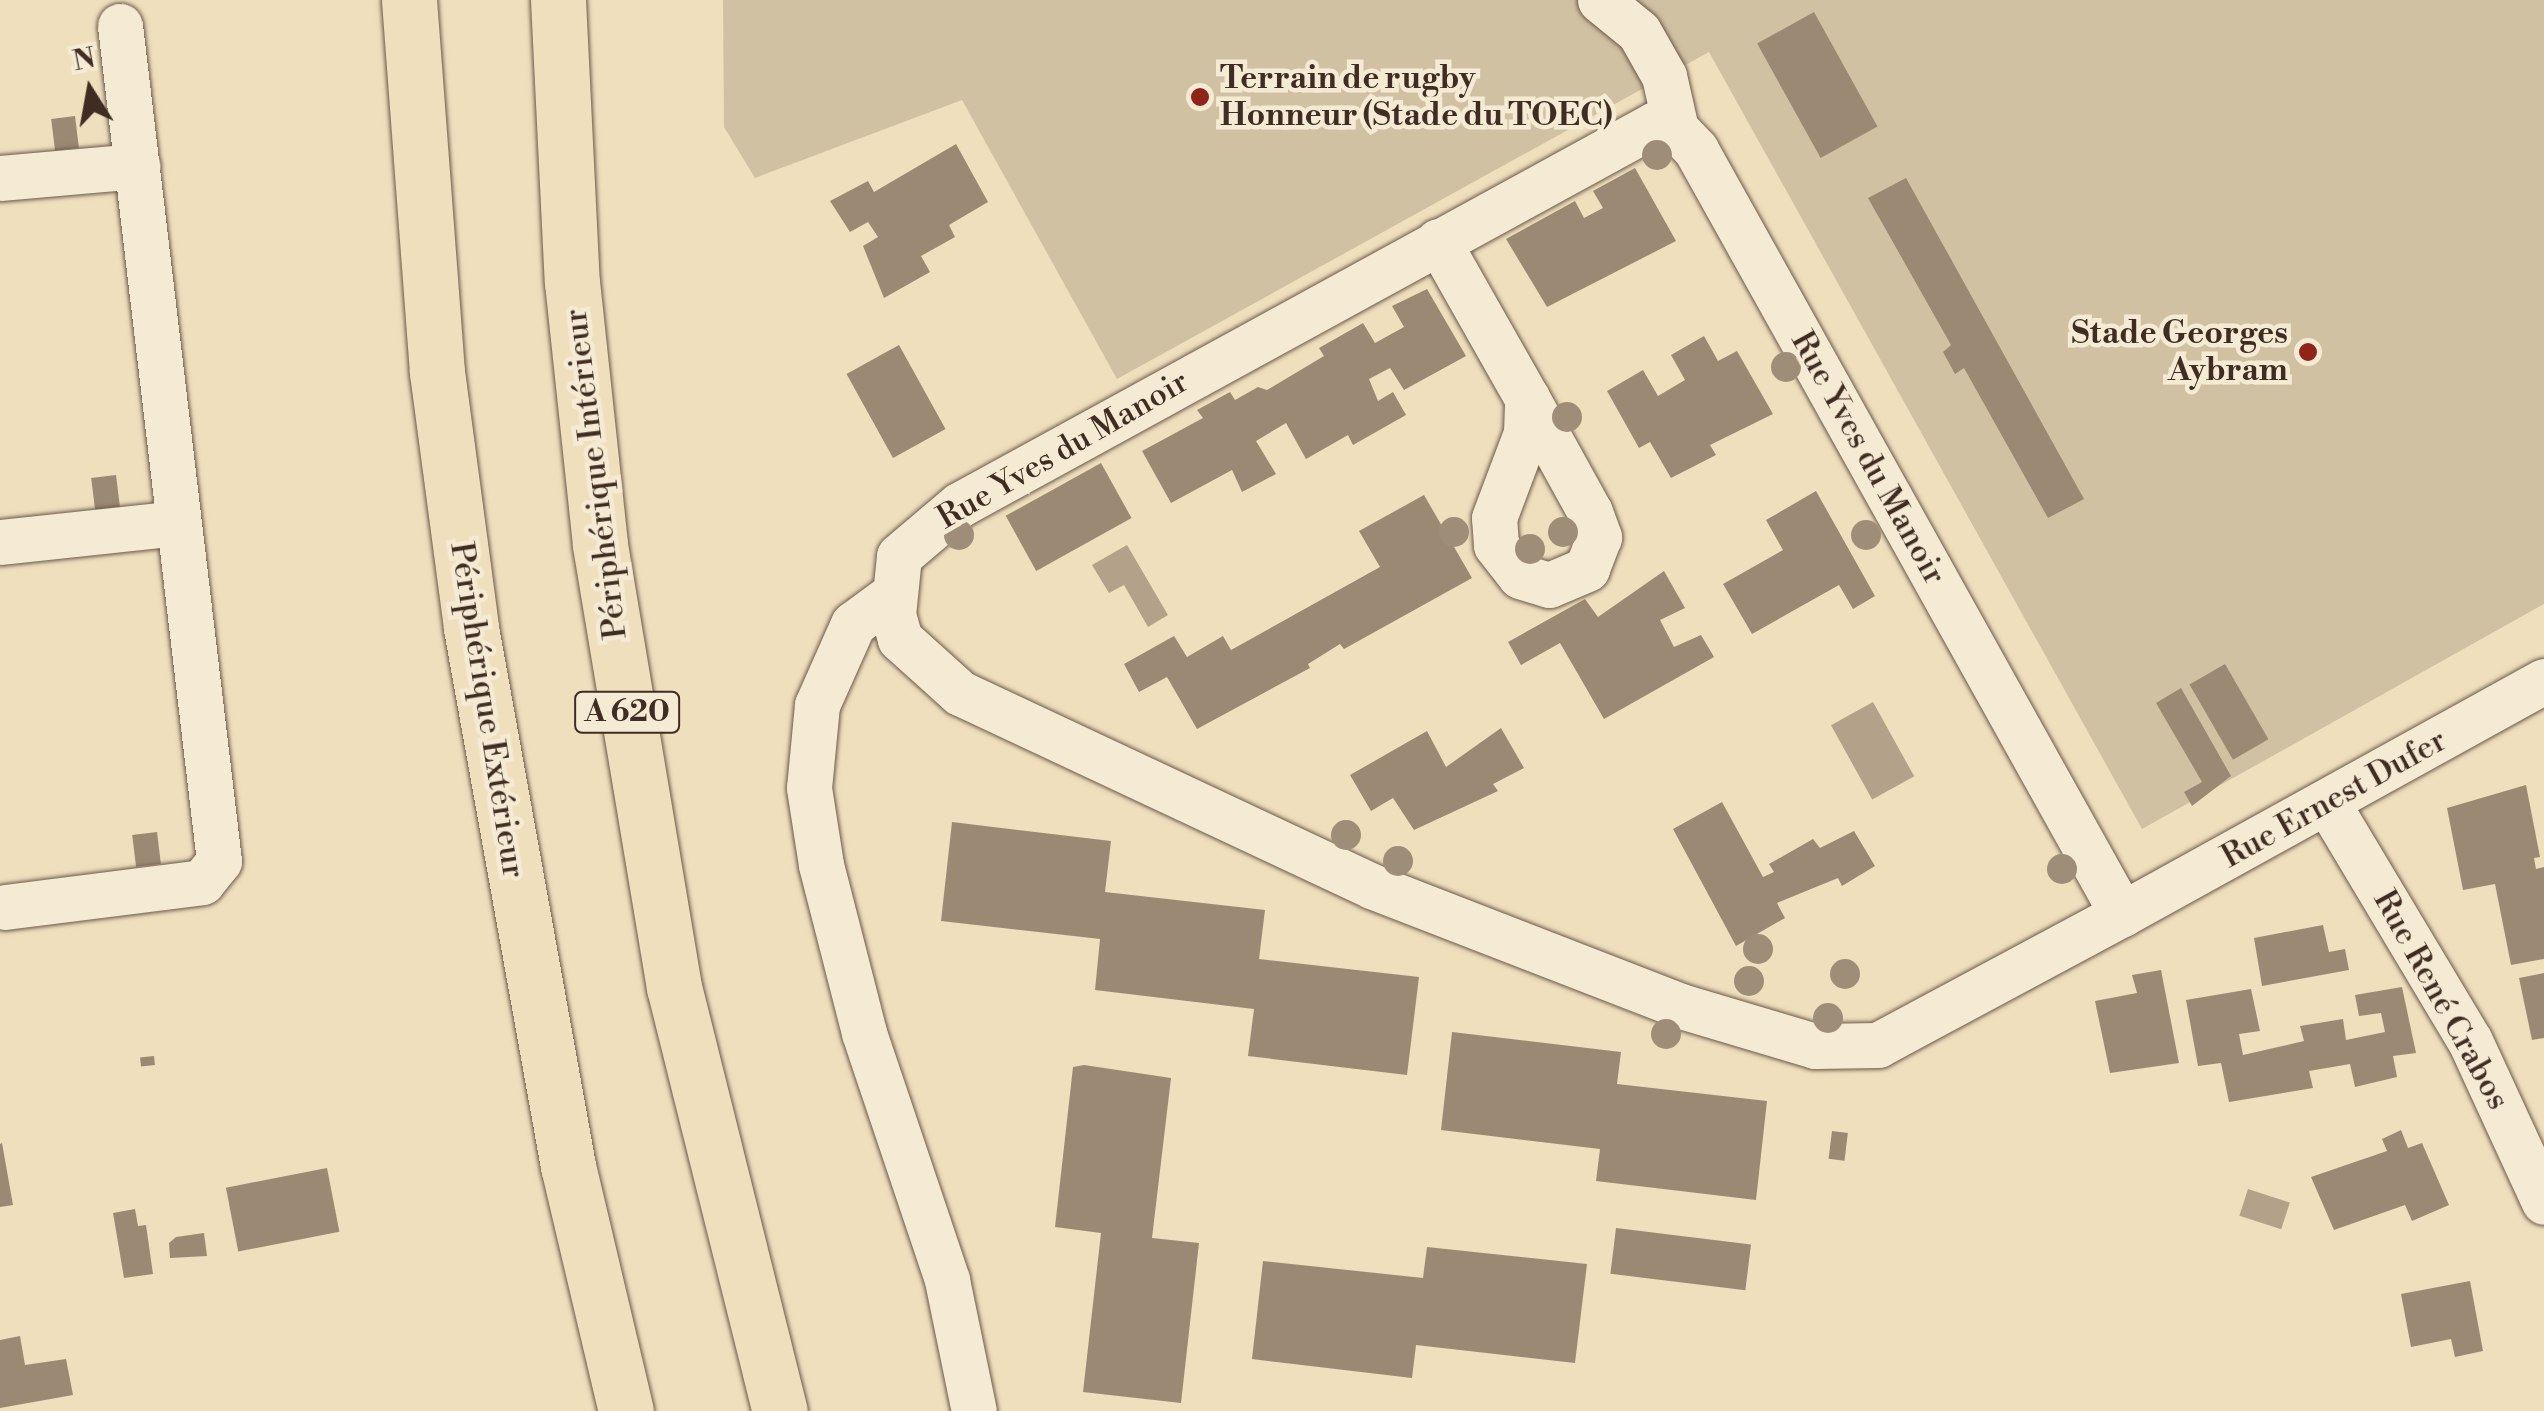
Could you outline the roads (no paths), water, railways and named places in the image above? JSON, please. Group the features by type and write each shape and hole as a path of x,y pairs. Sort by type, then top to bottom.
{"highway":[{"name":"Périphérique Extérieur","path":"409,0 437,372 471,628 561,1129 626,1411"},
{"name":"Périphérique Intérieur","path":"558,0 572,282 600,545 674,986 780,1411"}],"street":[{"path":"1600,0 1639,32 1664,76 1676,128"},
{"path":"5,907 202,882 218,861 120,26"},
{"name":"Rue Yves du Manoir","path":"891,596 899,556 959,505 1625,136 1655,124 1676,128 1696,150 2122,914"},
{"path":"0,178 137,166"},
{"path":"1438,241 1526,398"},
{"path":"0,542 178,523"},
{"path":"974,1411 946,1280 864,1033 821,865 810,788 818,705 854,624 891,596 900,638 917,657 960,693 1016,724 1496,936 1681,1006 1815,1046 1878,1045 2122,914"},
{"name":"Rue Ernest Dufer","path":"2122,914 2328,804 2544,680"},
{"name":"Rue René Crabos","path":"2328,804 2470,1041 2544,1202"}],"place":[{"name":"Terrain de rugby Honneur (Stade du TOEC)","path":"1200,97"},
{"name":"Stade Georges Aybram","path":"2308,352"}]}
